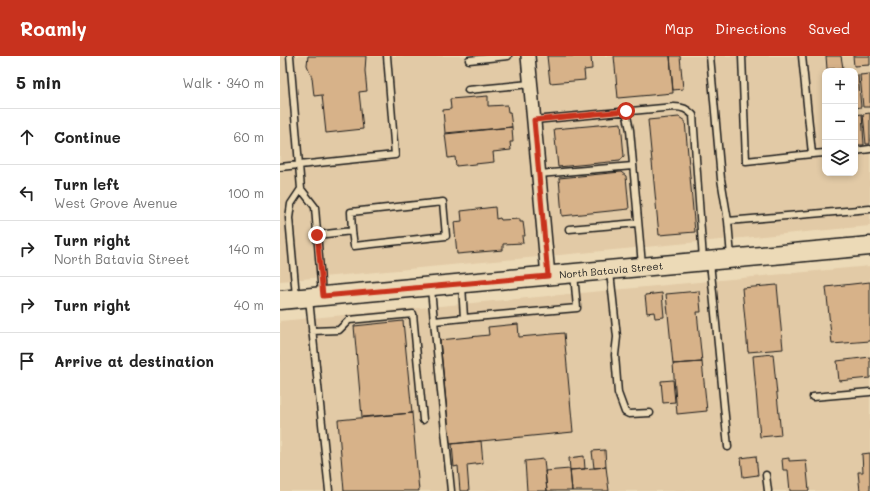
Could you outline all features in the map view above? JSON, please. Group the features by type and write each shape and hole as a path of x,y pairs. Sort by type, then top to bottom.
{"main road":[{"name":"North Batavia Street","path":"302,298 870,246"}],"street":[{"path":"528,56 548,276"}],"lane":[{"path":"290,56 301,189 315,207 317,235 302,298"},
{"path":"280,166 395,155 387,56"},
{"path":"469,60 508,56"},
{"path":"710,56 721,179 728,221 731,259"},
{"path":"742,56 746,161 822,153"},
{"path":"802,56 812,154"},
{"path":"468,90 530,84"},
{"path":"534,120 682,107 692,115 706,261 728,447"},
{"path":"626,111 633,166 642,267"},
{"path":"858,151 870,149"},
{"path":"539,174 633,166"},
{"path":"301,189 291,204 289,218 302,298 312,331 329,491"},
{"path":"443,202 446,236 354,246 352,231 351,212 443,202"},
{"path":"728,221 870,210"},
{"path":"569,229 638,223"},
{"path":"317,235 352,231"},
{"path":"609,270 617,337 615,355 618,393 625,412 629,414 650,413"},
{"path":"434,321 577,308 574,273"},
{"path":"462,284 464,318"},
{"path":"431,286 451,491"},
{"path":"312,331 339,330 349,320 413,314 423,420"},
{"path":"813,398 870,392"},
{"path":"766,475 768,491"}],"shaded area":[{"path":"280,56 870,56 870,226 280,281"},
{"path":"870,266 870,491 280,491 280,321"}],"building":[{"path":"308,56 366,56 365,71 367,91 359,92 363,129 326,133 322,95 314,96 312,78 307,65"},
{"path":"547,56 591,56 592,69 584,70 585,80 550,83"},
{"path":"614,56 670,56 673,93 618,98"},
{"path":"670,56 680,56 683,89 673,90"},
{"path":"826,56 841,56 843,68 827,68"},
{"path":"853,56 870,56 870,65 854,66"},
{"path":"870,74 870,107 863,107 860,75"},
{"path":"858,75 861,107 858,108"},
{"path":"488,96 488,106 507,105 508,112 510,112 512,127 445,133 443,110 451,109 450,99"},
{"path":"870,113 870,144 866,144 863,114"},
{"path":"862,114 864,145 858,145 858,115"},
{"path":"679,117 685,121 695,232 659,235 648,120"},
{"path":"621,123 624,156 620,161 558,167 554,129"},
{"path":"512,127 513,142 510,142 511,150 493,152 494,162 456,166 455,157 448,158 445,134"},
{"path":"621,172 626,176 629,209 562,216 559,178"},
{"path":"495,207 496,219 520,219 520,222 523,222 525,236 522,236 523,243 503,244 503,250 457,254 454,222 462,221 461,211"},
{"path":"870,282 870,341 832,344 826,287"},
{"path":"777,285 783,349 748,352 742,288"},
{"path":"699,291 701,312 697,312 702,362 673,364 666,294"},
{"path":"662,293 664,317 655,318 654,312 647,313 645,295"},
{"path":"403,321 412,413 362,417 354,326"},
{"path":"518,324 519,337 564,333 573,432 450,444 440,340 489,335 488,327"},
{"path":"773,354 781,435 760,437 753,356"},
{"path":"870,357 870,378 839,381 837,361"},
{"path":"702,362 707,411 677,414 673,364"},
{"path":"673,380 675,402 663,403 661,381"},
{"path":"412,413 419,491 344,491 338,420"},
{"path":"481,441 483,463 467,465 469,491 460,491 458,466 454,467 452,444"},
{"path":"605,450 606,467 594,468 592,451"},
{"path":"870,453 870,491 860,491 858,472 863,472 862,454"},
{"path":"584,456 585,469 570,470 569,458"},
{"path":"756,456 758,475 743,477 741,458"},
{"path":"789,458 789,461 806,460 809,491 790,491 788,470 783,470 782,459"},
{"path":"544,459 547,491 527,491 525,461"},
{"path":"606,467 609,491 572,491 570,470"},
{"path":"570,469 572,491 547,491 545,471"}],"route":[{"path":"317,235 323,296 548,276 534,120 626,111"}]}
